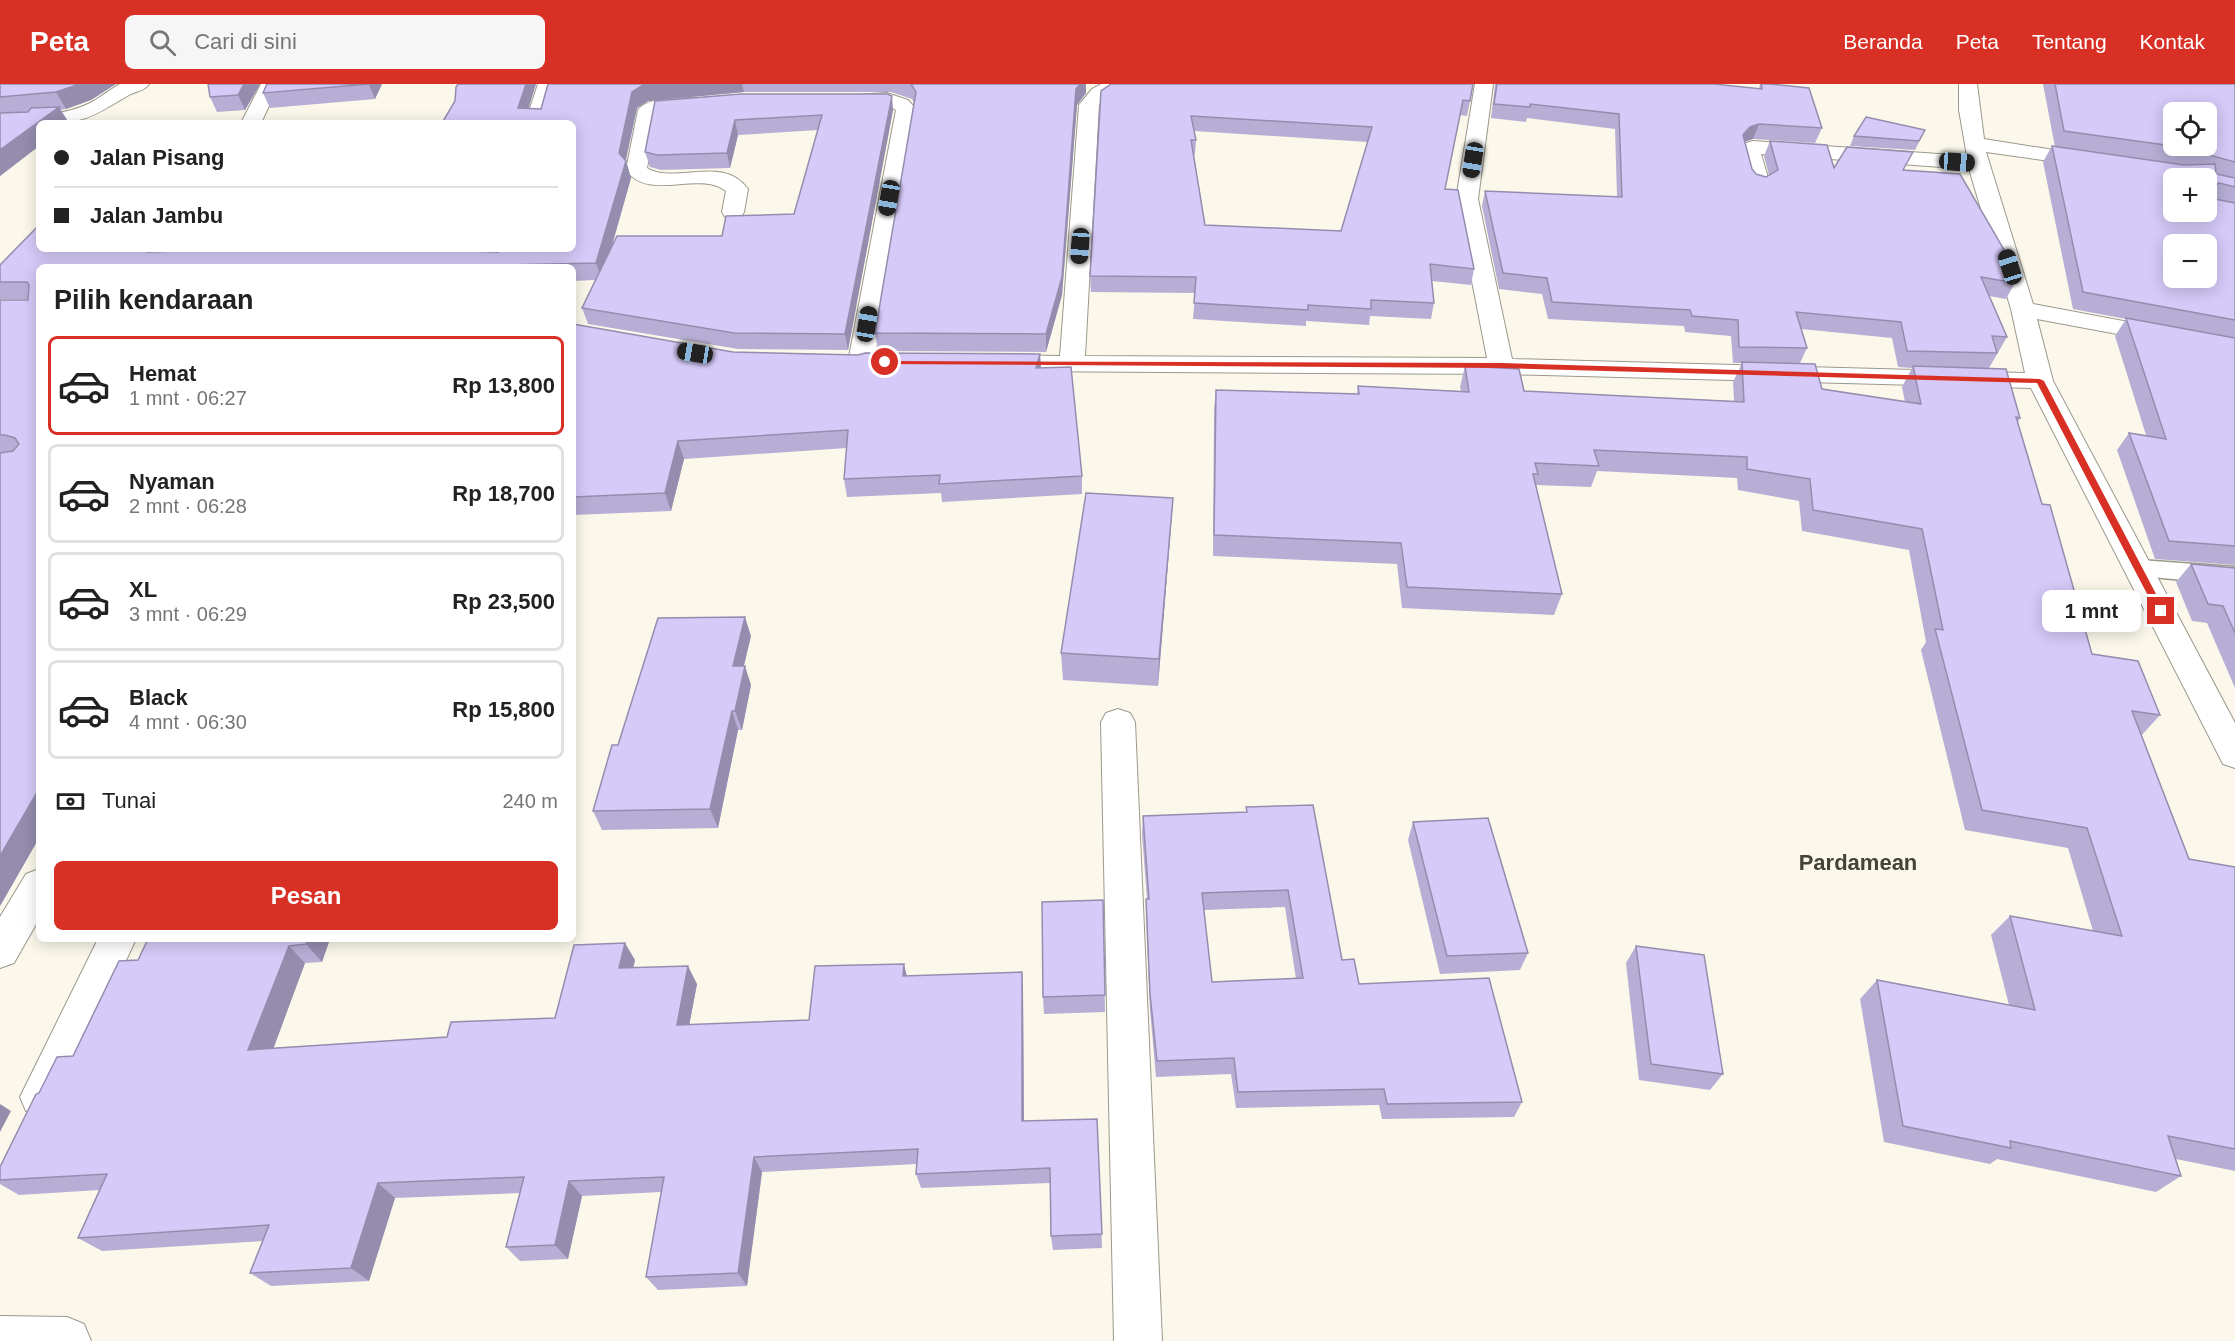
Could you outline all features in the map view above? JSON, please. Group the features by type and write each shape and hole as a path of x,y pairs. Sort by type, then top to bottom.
{"street":[{"path":"42,120 63,119 94,109 120,91 140,84"},
{"path":"252,120 270,84"},
{"path":"536,120 547,84"},
{"path":"1072,364 1089,105 1093,94 1102,88 1118,84 1144,84"},
{"path":"1484,84 1467,199 1501,366"},
{"path":"1968,97 1976,154 2023,309 2040,381 2235,755"},
{"path":"827,99 891,100 899,102 906,109 862,362"},
{"path":"721,102 655,107 648,110 636,170 650,177 723,179 732,182 737,189 734,212"},
{"path":"0,122 36,120"},
{"path":"1759,184 1750,150 1753,147 1976,154 2112,164"},
{"path":"2023,309 2235,349"},
{"path":"967,363 1501,366 2040,381"},
{"path":"1118,722 1138,1341"},
{"path":"0,951 36,890"},
{"path":"25,1130 116,942"},
{"path":"0,1340 67,1341"}],"lane":[{"path":"2140,569 2235,576"}],"building":[{"path":"0,84 80,84 56,92 0,97"},
{"path":"208,84 244,84 238,95 210,97"},
{"path":"267,84 369,84 263,93"},
{"path":"458,84 526,84 518,108 541,109 548,84 653,84 643,85 632,92 619,153 626,161 596,263 36,264 36,794 0,856 0,453 13,451 19,444 15,438 0,435 0,300 28,300 29,285 27,282 0,282 0,265 36,228 36,252 576,252 576,120 444,120 455,101"},
{"path":"911,84 1080,84 1076,89 1062,277 1046,334 875,333 916,92"},
{"path":"1111,84 1473,84 1470,101 1463,100 1445,189 1458,190 1474,269 1430,264 1434,303 1371,300 1371,309 1308,305 1308,310 1194,303 1196,277 1090,276 1101,91","holes":["1191,116 1372,127 1341,231 1205,225 1191,140 1196,140"]},
{"path":"1497,84 1714,84 1762,89 1761,84 1770,84 1809,88 1822,128 1759,124 1750,127 1743,135 1752,169 1756,174 1766,177 1778,170 1770,141 1827,145 1834,168 1847,147 1913,152 1903,170 1960,174 2006,253 2015,283 1981,277 2007,337 1992,336 1997,353 1907,351 1901,322 1796,312 1807,348 1739,347 1738,320 1692,316 1690,310 1552,302 1547,278 1503,273 1485,191 1622,197 1619,114 1530,104 1530,107 1494,104"},
{"path":"2055,84 2235,84 2235,162 2213,156 2217,156 2217,102 2163,102 2163,145 2064,131"},
{"path":"741,94 887,94 892,96 845,334 734,333 582,308 617,236 722,236 726,216 794,214 822,115 735,120 727,153 657,155 645,152 655,101"},
{"path":"59,107 41,120 36,120 36,124 0,150 0,113 28,112 31,108"},
{"path":"1866,117 1925,130 1919,141 1854,136"},
{"path":"2052,146 2184,165 2215,164 2215,168 2163,168 2163,222 2217,222 2217,199 2235,203 2235,320 2083,292"},
{"path":"2217,174 2235,178 2235,187 2217,184"},
{"path":"2126,318 2235,338 2235,546 2169,541 2129,433 2166,439"},
{"path":"576,325 733,352 858,355 865,353 1040,354 1036,368 1071,367 1082,476 939,484 940,475 844,479 848,430 678,441 665,493 576,497"},
{"path":"1742,362 1815,364 1822,389 1921,404 1913,366 2006,369 2020,418 2016,417 2042,504 2050,505 2092,654 2138,661 2160,715 2132,711 2189,859 2235,867 2235,1149 2168,1136 2181,1176 2010,1141 2011,1148 1903,1126 1877,980 2035,1010 2010,916 2122,936 2087,828 1982,810 1935,629 1943,630 1922,529 1813,510 1810,479 1747,469 1747,457 1594,450 1599,466 1535,463 1538,474 1533,474 1562,594 1407,587 1401,543 1214,535 1216,390 1359,394 1358,386 1469,392 1465,366 1519,369 1524,391 1744,402"},
{"path":"1086,493 1173,498 1159,659 1061,653"},
{"path":"2191,564 2235,568 2235,633 2223,606 2208,604"},
{"path":"745,617 733,666 745,666 735,711 732,711 710,809 593,811 612,745 618,745 658,618"},
{"path":"1313,805 1342,960 1354,959 1359,984 1489,978 1522,1102 1387,1104 1384,1089 1238,1092 1234,1058 1157,1061 1150,994 1146,899 1149,899 1143,816 1247,812 1246,807","holes":["1288,890 1303,978 1212,982 1202,893"]},
{"path":"1488,818 1528,953 1447,956 1413,822"},
{"path":"1103,900 1105,995 1043,997 1042,902"},
{"path":"147,942 307,942 289,946 248,1050 447,1037 451,1022 555,1018 574,945 625,943 619,968 688,966 677,1025 809,1020 815,966 904,964 903,976 1022,972 1022,1121 1097,1119 1102,1234 1051,1236 1050,1168 916,1174 918,1149 754,1157 738,1273 646,1277 664,1177 569,1181 555,1245 506,1247 524,1177 378,1183 351,1268 250,1273 269,1225 78,1238 107,1174 0,1180 0,1167 57,1057 73,1056 119,961 138,960"},
{"path":"1636,946 1704,955 1723,1074 1651,1064"}],"district":[{"name":"Pardamean","path":"1858,862"}],"route":[{"path":"885,362 1501,366 2040,381 2161,611"}]}
